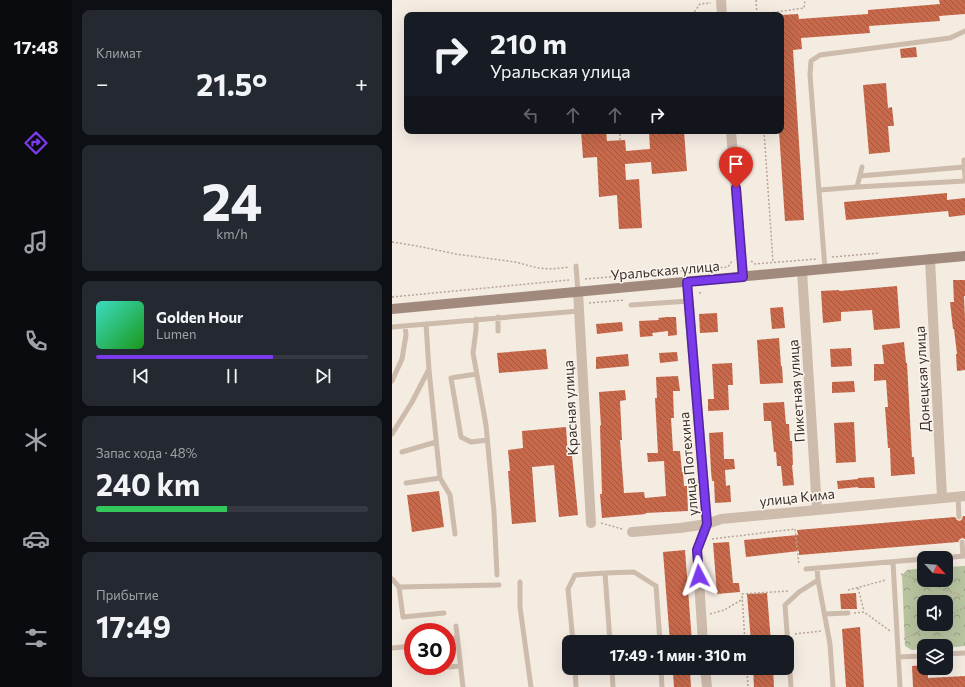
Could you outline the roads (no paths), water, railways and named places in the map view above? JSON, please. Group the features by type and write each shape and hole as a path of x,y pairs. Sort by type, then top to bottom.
{"street":[{"path":"721,1 722,12"},
{"path":"731,134 743,277"},
{"name":"Уральская улица","path":"392,309 965,256"},
{"name":"Донецкая улица","path":"930,259 942,497"},
{"name":"Пикетная улица","path":"802,271 817,509"},
{"name":"улица Потехина","path":"687,282 707,524 697,550 703,635"},
{"name":"Красная улица","path":"578,292 595,522"},
{"name":"улица Кима","path":"632,532 680,528 707,524 721,519 961,496"},
{"path":"706,675 707,687"}],"lane":[{"path":"825,269 810,75 811,61 820,55 950,38 965,31"},
{"path":"820,190 965,180 964,160"},
{"path":"857,187 862,167"},
{"path":"860,176 964,167"},
{"path":"576,266 578,292"},
{"path":"630,305 689,301"},
{"path":"392,327 579,311"},
{"path":"498,317 498,331"},
{"path":"476,319 473,353 486,425 496,542 497,575"},
{"path":"426,324 428,370 440,478 450,496 455,534"},
{"path":"392,380 402,359 406,335 405,326"},
{"path":"392,368 398,368"},
{"path":"392,434 412,402 428,370"},
{"path":"476,374 451,378 462,437 470,442 487,440"},
{"path":"402,452 436,442"},
{"path":"406,483 440,478"},
{"path":"959,517 961,496"},
{"path":"953,557 964,556 962,542"},
{"path":"806,569 917,560"},
{"path":"893,562 900,687"},
{"path":"817,568 830,644 833,687"},
{"path":"572,635 568,589 575,575 634,572 656,586 660,635"},
{"path":"605,573 609,635"},
{"path":"392,579 399,588 403,617 444,613"},
{"path":"791,687 785,604 799,592 818,580"},
{"path":"520,582 520,607 531,687"},
{"path":"399,588 499,585"},
{"path":"824,614 848,613"},
{"path":"456,626 462,687"},
{"path":"392,648 404,647"},
{"path":"953,654 965,653"},
{"path":"898,657 917,656"},
{"path":"456,666 460,666"},
{"path":"575,675 576,687"},
{"path":"612,675 613,687"},
{"path":"662,675 662,687"}]}
